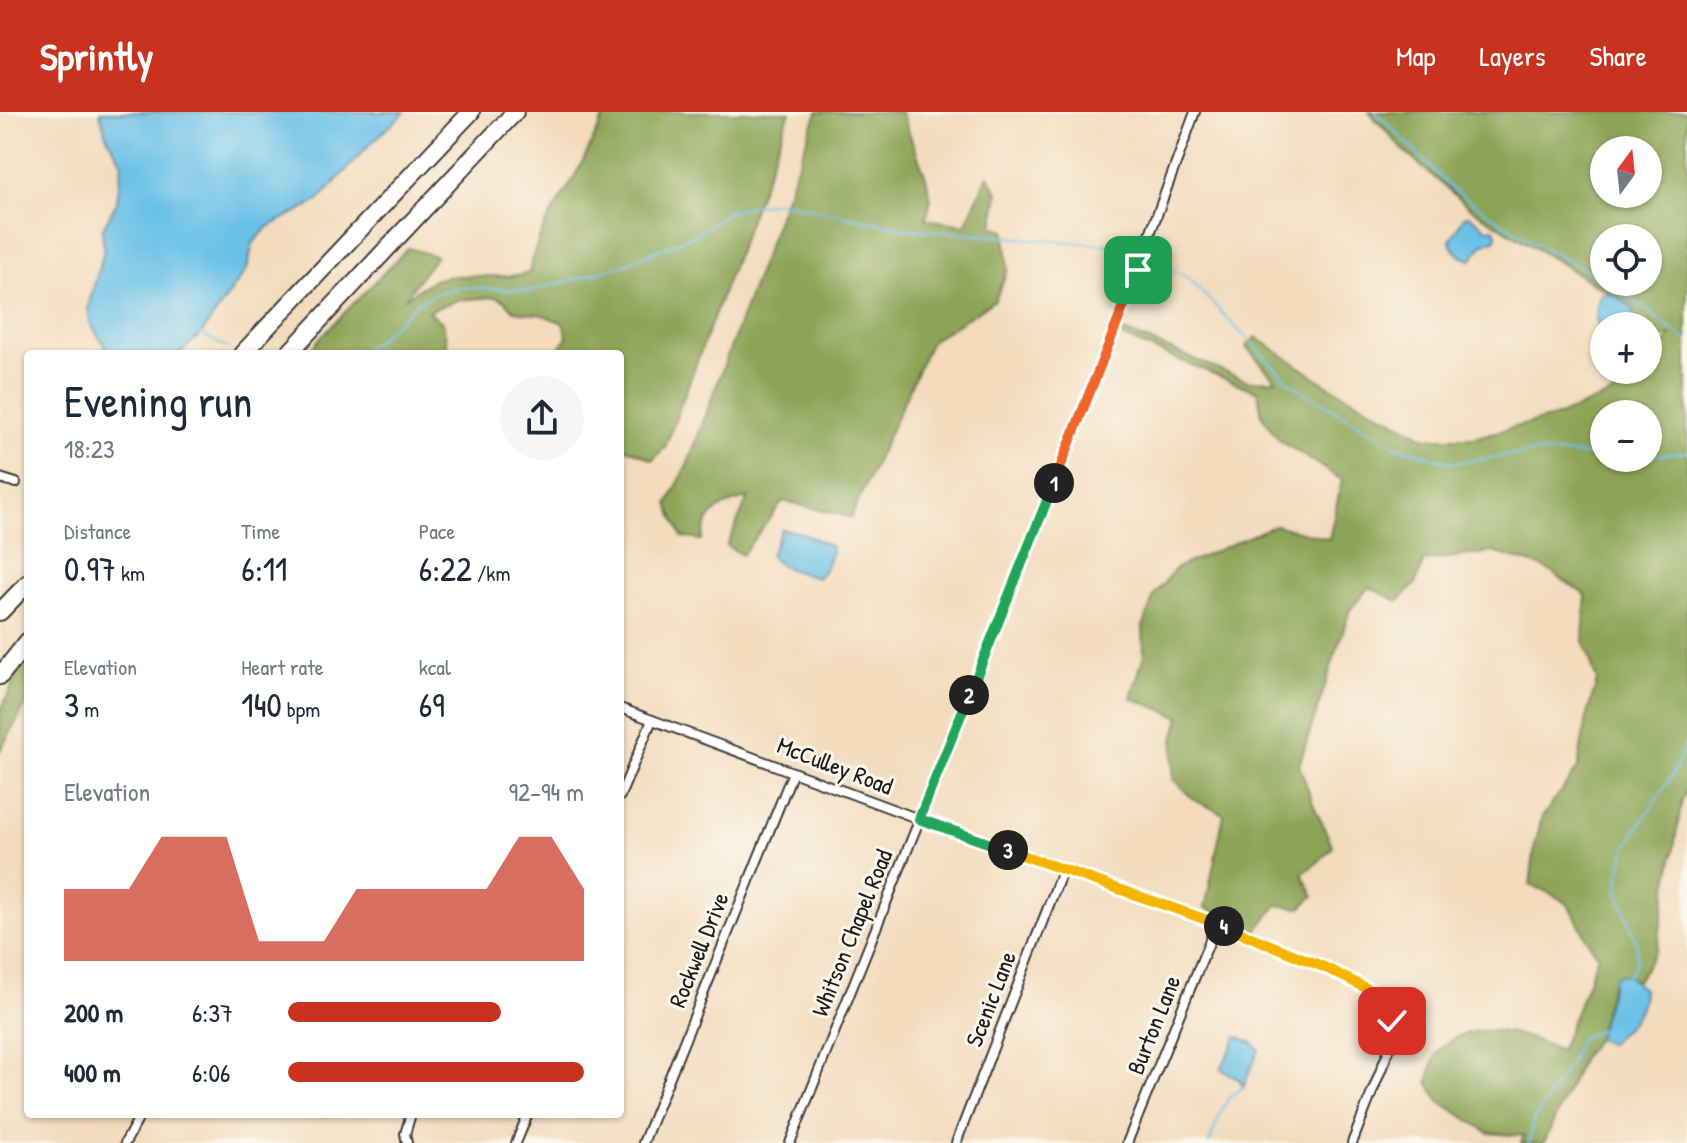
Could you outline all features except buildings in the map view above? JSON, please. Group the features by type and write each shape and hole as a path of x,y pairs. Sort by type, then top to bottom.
{"highway":[{"path":"246,350 471,112"},
{"path":"292,350 515,112"},
{"path":"0,605 24,585"},
{"path":"0,612 24,586"},
{"path":"0,659 24,633"},
{"path":"0,676 24,646"}],"street":[{"name":"Whitson Chapel Road","path":"790,1143 1103,363 1195,112"},
{"path":"0,478 16,483"},
{"name":"McCulley Road","path":"624,710 919,819 1217,923 1374,992 1392,1021 1390,1047 1352,1143"},
{"path":"624,786 652,720"},
{"name":"Rockwell Drive","path":"643,1143 793,772"},
{"name":"Scenic Lane","path":"956,1143 1063,869"},
{"name":"Burton Lane","path":"1127,1143 1217,923"},
{"path":"125,1143 139,1118"},
{"path":"407,1143 405,1134 410,1118"},
{"path":"516,1143 526,1118"}],"green space":[{"path":"606,112 790,112 665,447 653,460 624,447 624,350 558,350 567,337 563,323 543,315 514,311 497,297 458,300 428,311 443,323 446,350 311,350 408,248 436,256 404,299 437,279 529,273 545,227 580,167"},
{"path":"817,112 901,112 926,177 931,199 926,219 965,225 988,175 998,193 993,226 1005,230 1008,269 995,300 931,341 851,517 783,501 742,555 727,546 748,498 716,511 707,522 702,540 682,537 668,504 688,463"},
{"path":"1369,112 1687,112 1687,789 1682,800 1657,949 1637,981 1621,974 1611,985 1597,1039 1583,1056 1544,1143 1521,1143 1524,1136 1489,1133 1439,1101 1428,1082 1438,1052 1465,1034 1497,1031 1514,1034 1560,1051 1598,956 1568,906 1530,885 1542,817 1578,768 1586,718 1597,681 1583,638 1586,595 1543,567 1493,552 1424,561 1415,585 1398,601 1369,587 1350,610 1299,765 1333,847 1302,874 1314,896 1301,908 1277,905 1257,930 1205,908 1224,814 1194,800 1173,779 1174,740 1180,717 1131,698 1144,655 1143,627 1154,595 1176,568 1275,525 1329,539 1342,480 1279,440 1262,416 1258,392 1120,336 1122,330 1248,381 1276,380 1246,347 1256,337 1327,385 1426,438 1473,438 1561,415 1590,403 1590,472 1662,472 1662,400 1597,400 1612,394 1621,384 1662,384 1662,348 1671,335 1662,338 1662,312 1633,312 1632,307 1614,296 1662,296 1662,224 1590,224 1590,281 1470,208 1407,154"},
{"path":"24,660 24,708 0,751 0,712"}],"water":[{"path":"100,112 405,112 369,145 318,201 268,227 253,243 247,269 201,334 183,350 107,350 90,323 88,307 104,250 102,230 117,202 122,163 106,135"},
{"path":"1469,215 1487,229 1494,228 1497,233 1496,239 1482,245 1471,260 1458,253 1450,241 1464,217"},
{"path":"1600,296 1616,296 1632,307 1633,312 1596,312"},
{"path":"782,529 802,533 830,546 832,551 825,569 817,578 785,567 770,555"},
{"path":"1621,974 1643,989 1642,998 1632,1021 1608,1044 1597,1039 1615,976"},
{"path":"1237,1036 1253,1043 1259,1050 1243,1087 1240,1080 1221,1069"}],"waterway":[{"path":"1376,112 1452,189 1530,241 1590,272"},
{"path":"364,350 417,303 435,294 462,287 530,291 568,281 621,266 697,234 727,213 755,205 780,202 906,229 1106,245 1138,251"},
{"path":"1149,256 1189,279 1290,383 1398,447 1452,463 1536,452 1590,455"},
{"path":"1628,296 1687,340"},
{"path":"201,334 228,348"},
{"path":"1662,455 1687,452"},
{"path":"1628,976 1636,963 1637,944 1618,892 1621,863 1630,840 1673,774 1687,740"},
{"path":"1529,1143 1533,1122 1569,1065 1580,1038 1600,1030"},
{"path":"1209,1143 1225,1104 1243,1087"}],"route":[{"path":"1138,270 919,819 1217,923 1324,967 1374,992 1392,1021"}]}
